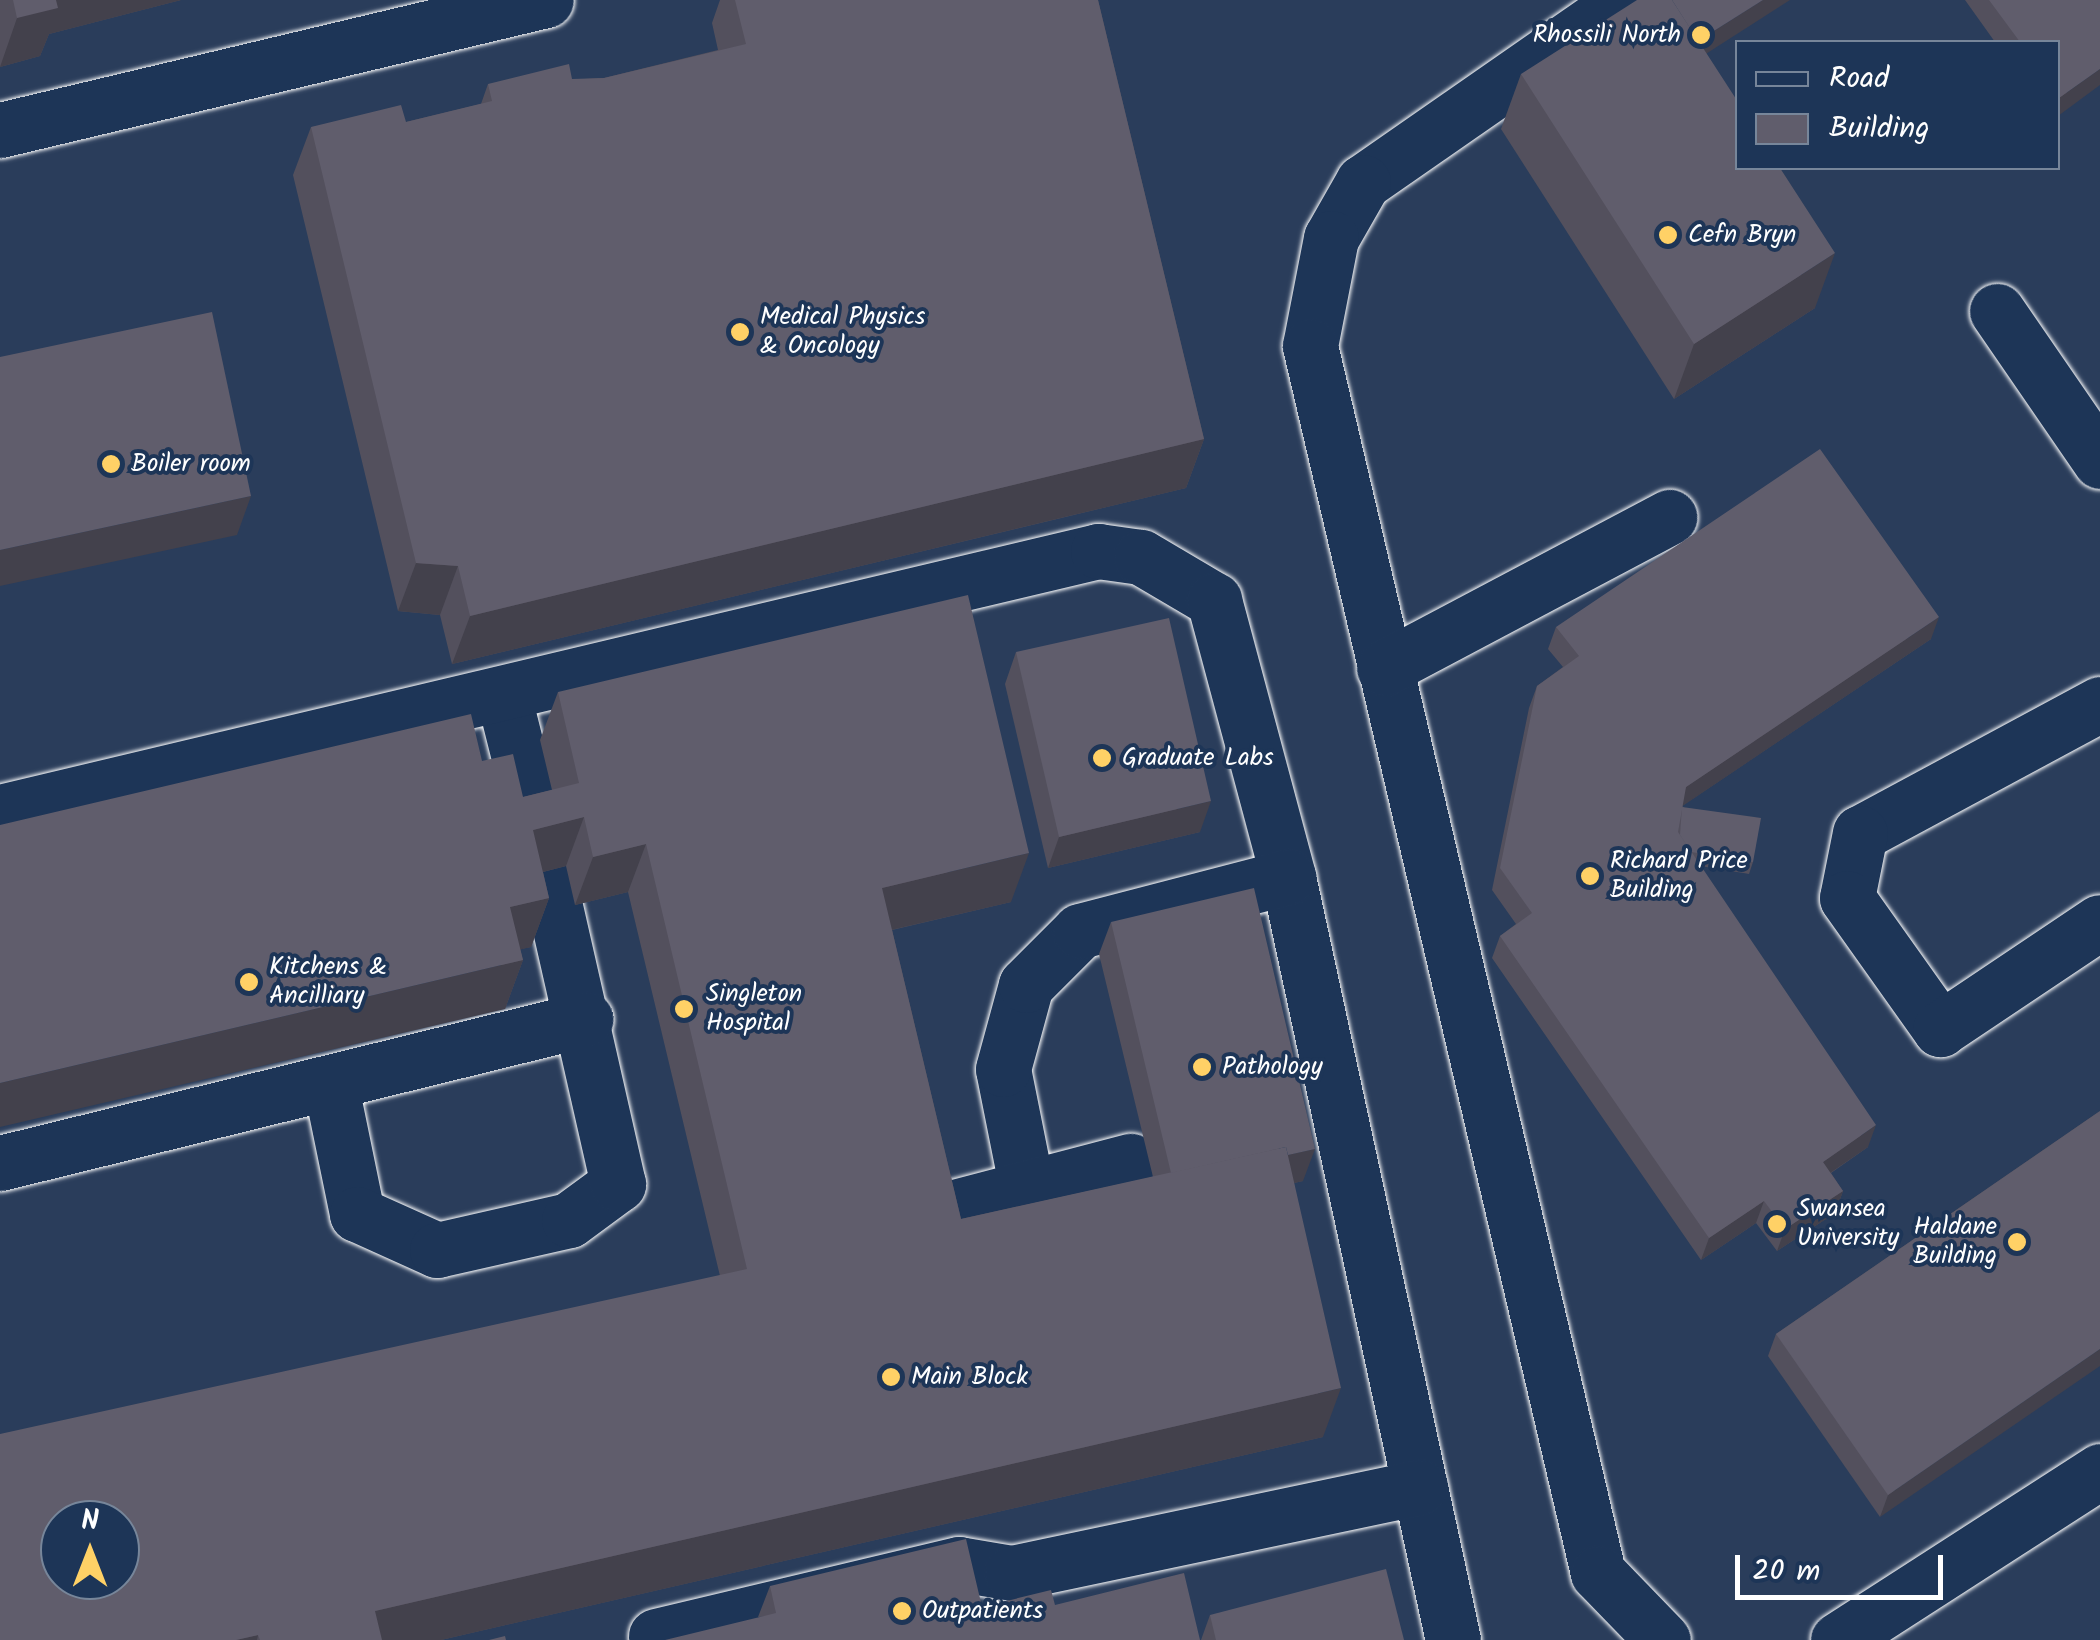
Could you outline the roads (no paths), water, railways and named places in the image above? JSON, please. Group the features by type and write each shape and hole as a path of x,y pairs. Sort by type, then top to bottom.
{"lane":[{"path":"0,130 381,20 546,0"},
{"path":"1625,0 1363,182 1331,238 1310,346 1598,1573 1663,1640"},
{"path":"1997,311 2100,461"},
{"path":"1384,668 1669,516"},
{"path":"0,812 1098,551 1141,557 1214,600 1288,878 1453,1640"},
{"path":"331,1087 357,1214 437,1250 569,1220 618,1184 586,1019 503,694"},
{"path":"2100,704 1860,832 1847,898 1940,1028 2100,922"},
{"path":"1026,1184 1003,1069 1026,985 1080,930 1288,878"},
{"path":"0,1163 331,1087 586,1019"},
{"path":"935,1212 1026,1184 1130,1161"},
{"path":"1838,1640 2100,1471"},
{"path":"656,1636 959,1564 1012,1573 1420,1488"}],"place":[{"name":"Rhossili North","path":"1701,35"},
{"name":"Cefn Bryn","path":"1668,235"},
{"name":"Medical Physics & Oncology","path":"740,332"},
{"name":"Boiler room","path":"111,464"},
{"name":"Graduate Labs","path":"1102,758"},
{"name":"Richard Price Building","path":"1590,876"},
{"name":"Kitchens & Ancilliary","path":"249,982"},
{"name":"Singleton Hospital","path":"684,1009"},
{"name":"Pathology","path":"1202,1067"},
{"name":"Swansea University","path":"1777,1224"},
{"name":"Haldane Building","path":"2017,1242"},
{"name":"Main Block","path":"891,1377"},
{"name":"Outpatients","path":"902,1611"}]}
